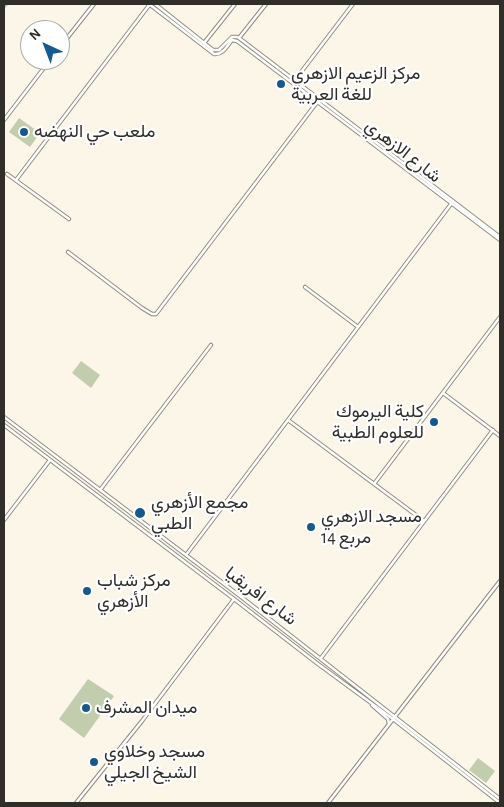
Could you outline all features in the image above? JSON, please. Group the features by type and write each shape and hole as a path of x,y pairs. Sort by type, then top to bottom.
{"street":[{"path":"70,34 94,4"},
{"path":"16,180 150,4"},
{"name":"شارع الازهري","path":"150,4 212,54 217,55 221,53 232,40 235,40 294,81 451,204 500,239"},
{"path":"155,4 204,44 217,51 232,37 239,38 266,4"},
{"path":"204,44 236,4"},
{"path":"294,81 353,4"},
{"name":"شارع الازهري","path":"239,38 500,239"},
{"path":"4,120 42,70"},
{"path":"68,252 142,308 152,314 156,314 318,101"},
{"path":"8,174 68,219"},
{"path":"186,555 451,204"},
{"path":"305,287 358,327"},
{"path":"374,484 500,318"},
{"path":"100,490 211,344"},
{"path":"443,393 500,436"},
{"name":"شارع افريقيا","path":"4,417 321,658 500,803"},
{"path":"288,420 424,521"},
{"path":"5,426 9,425 10,422"},
{"name":"شارع افريقيا","path":"5,426 279,634 370,702 394,717 500,799"},
{"path":"14,433 13,429 17,427"},
{"path":"321,658 493,430"},
{"path":"4,520 50,460"},
{"path":"78,481 82,481 82,477"},
{"path":"204,576 208,575 208,571"},
{"path":"213,583 212,578 217,578"},
{"path":"328,803 500,581"},
{"path":"76,803 142,721 234,599"},
{"path":"269,626 274,626 273,621"},
{"path":"279,634 277,632 278,629 283,629"},
{"path":"370,702 375,709 388,719 389,724"}],"green space":[{"path":"19,118 40,133 30,147 9,132"},
{"path":"81,361 100,375 91,388 72,373"},
{"name":"ميدان المشرف","path":"88,679 114,696 84,738 59,719"},
{"path":"478,758 495,771 486,783 469,770"}],"place":[{"name":"مركز الزعيم الازهري للغة العربية","path":"281,84"},
{"name":"ملعب حي النهضه","path":"24,132"},
{"name":"كلية اليرموك للعلوم الطبية","path":"434,422"},
{"name":"مجمع الأزهري الطبي","path":"140,513"},
{"name":"مسجد الازهري مربع 14","path":"311,527"},
{"name":"مركز شباب الأزهري","path":"87,591"},
{"name":"ميدان المشرف","path":"86,708"},
{"name":"مسجد وخلاوي الشيخ الجيلي","path":"94,762"}]}
